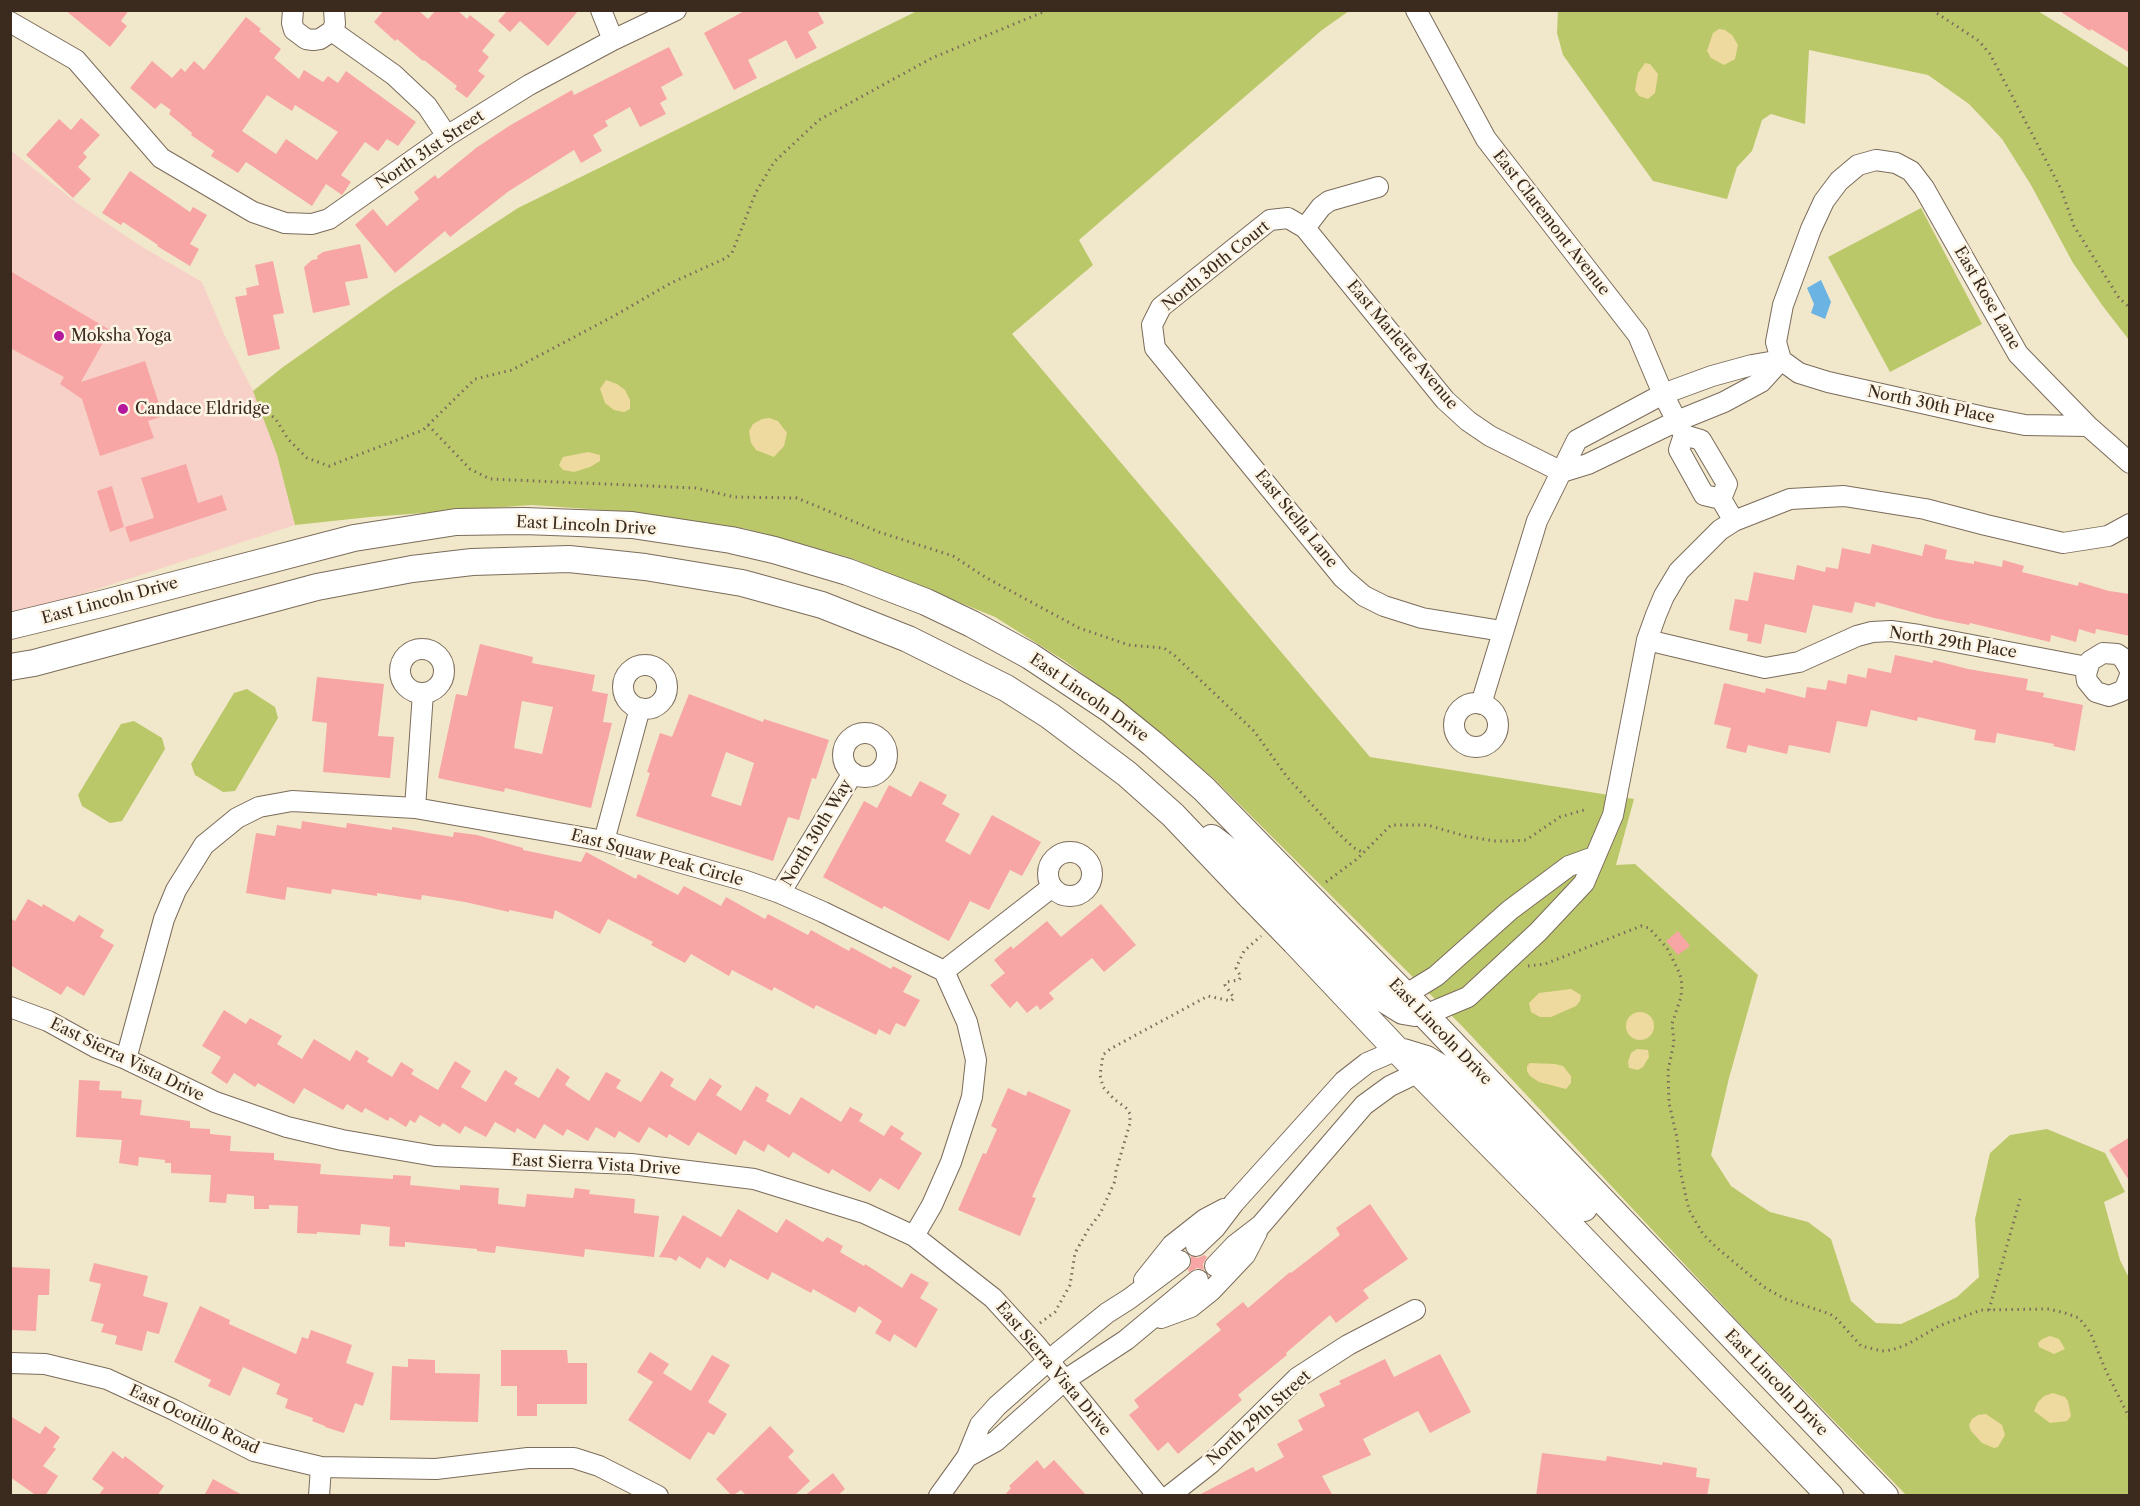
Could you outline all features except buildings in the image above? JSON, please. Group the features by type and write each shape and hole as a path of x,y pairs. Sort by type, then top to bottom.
{"main road":[{"name":"East Lincoln Drive","path":"10,626 354,538 456,522 524,521 632,525 731,540 848,572 926,602 972,624 1030,657 1111,710 1204,789 1267,884"},
{"name":"East Lincoln Drive","path":"10,667 34,663 317,587 412,569 472,562 569,559 645,567 742,583 822,606 908,639 1006,688 1103,754 1173,815 1223,845 1267,884"},
{"path":"1267,884 1370,990 1403,1011 1425,1015"},
{"name":"East Lincoln Drive","path":"1310,928 1405,995 1885,1496"},
{"path":"1310,928 1397,1050 1830,1496"},
{"path":"1397,1050 1426,1059 1451,1074 1630,1255 1694,1298"}],"street":[{"path":"293,10 294,30 306,39 320,39 332,31 335,24 334,10"},
{"path":"601,10 613,40"},
{"name":"North 31st Street","path":"10,22 76,60 161,158 253,212 285,223 312,224 329,219 447,136 529,85 613,40 676,10"},
{"name":"East Claremont Avenue","path":"1416,10 1486,139 1638,335 1680,428 1679,450 1704,495 1721,499 1734,521"},
{"path":"332,31 394,75 427,105 447,136"},
{"name":"East Rose Lane","path":"1781,360 1776,342 1783,305 1811,229 1824,201 1839,181 1858,165 1876,160 1896,163 1911,171 1924,188 2018,354 2088,426 2130,463"},
{"path":"1305,228 1329,201 1378,187"},
{"name":"East Marlette Avenue","path":"1288,218 1305,228 1445,400 1468,421 1490,436 1562,472"},
{"name":"North 30th Court","path":"1152,325 1161,307 1270,220 1288,218"},
{"name":"East Stella Lane","path":"1152,325 1155,348 1343,578 1364,596 1384,606 1422,618 1502,631"},
{"path":"1481,704 1537,521 1577,440 1663,394 1712,376 1781,360"},
{"path":"1562,472 1680,428 1761,382 1781,360"},
{"name":"North 30th Place","path":"1781,360 1799,373 1828,382 1984,417 2025,425 2088,426"},
{"path":"1425,1015 1468,996 1538,932 1584,883 1613,815 1647,640 1664,596 1679,571 1720,530 1734,521 1790,499 1844,496 1925,509 2063,543 2108,536 2130,524"},
{"name":"North 29th Place","path":"1647,640 1765,668 1799,662 1857,636 1891,631 1919,634 2087,667"},
{"path":"2130,670 2123,658 2110,652 2096,656 2087,667 2086,674 2091,687 2102,695 2122,691 2130,675"},
{"path":"415,808 423,693"},
{"path":"604,841 640,708"},
{"name":"North 30th Way","path":"780,894 853,773"},
{"name":"East Squaw Peak Circle","path":"126,1059 164,919 176,890 204,845 237,818 259,807 292,801 415,808 604,841 746,881 823,912 944,971"},
{"path":"1405,995 1436,976 1510,910 1569,866 1594,857"},
{"path":"914,1236 932,1205 951,1162 972,1098 976,1060 967,1022 944,971 1052,886"},
{"name":"East Sierra Vista Drive","path":"10,1007 48,1021 97,1048 126,1059 215,1102 286,1127 342,1140 435,1156 630,1164 754,1179 864,1213 914,1236 993,1298 1065,1380 1158,1496"},
{"path":"1196,1246 1215,1228 1234,1203 1344,1081 1367,1063 1397,1050"},
{"path":"1215,1266 1235,1245 1260,1225 1364,1106 1390,1086 1419,1072"},
{"path":"1129,1299 1172,1245 1205,1219 1234,1203"},
{"path":"1148,1323 1191,1307 1211,1291 1245,1255 1260,1225"},
{"path":"939,1496 967,1457 980,1425 997,1406 1048,1360 1107,1313 1180,1261"},
{"path":"967,1457 996,1441 1065,1380 1126,1340 1198,1281"},
{"name":"North 29th Street","path":"1169,1496 1211,1463 1298,1378 1348,1345 1415,1310"},
{"name":"East Ocotillo Road","path":"10,1363 45,1364 107,1379 254,1451 321,1467 436,1469 528,1458 574,1458 599,1466 658,1496"},
{"path":"319,1496 321,1467"}],"path":[{"path":"267,413 275,418 288,440 307,458 329,466 423,430 475,379 512,370 671,283 726,258 732,253 756,192 774,162 819,120 932,58 1048,10"},
{"path":"1932,10 1980,41 1990,54 2061,189 2074,226 2119,298 2130,308"},
{"path":"1321,886 1364,853 1391,825 1427,825 1465,836 1494,841 1526,840 1560,817 1584,810"},
{"path":"1506,961 1531,966 1545,964 1641,926 1649,928 1667,948 1680,974 1681,997 1672,1024 1674,1042 1668,1071 1669,1103 1689,1210 1709,1241 1764,1287 1785,1299 1830,1314 1861,1346 1882,1351 1908,1344 1939,1326 1981,1310 2049,1309 2065,1312 2079,1318 2090,1332 2130,1419"},
{"path":"1026,1334 1055,1312 1070,1285 1075,1253 1100,1214 1115,1181 1130,1124 1130,1114 1103,1088 1100,1075 1103,1055 1208,996 1231,1001 1234,998 1225,985 1226,982 1239,980 1241,977 1236,968 1244,951 1261,936"},
{"path":"1989,1310 2020,1199"}],"shaded area":[{"path":"10,150 77,203 139,245 202,282 224,334 253,391 277,455 295,525 54,603 11,612"}],"green space":[{"path":"1558,10 2038,11 2129,68 2129,340 2073,263 2031,185 2002,139 1969,104 1928,75 1809,50 1805,124 1771,114 1762,120 1752,151 1737,167 1727,199 1653,181 1563,55 1557,33"},
{"path":"917,11 1349,11 1322,30 1079,240 1093,265 1012,334 1370,757 1634,799 1616,865 1635,864 1758,975 1729,1078 1711,1155 1731,1186 1770,1212 1808,1222 1831,1239 1851,1301 1876,1323 1901,1324 1957,1297 1979,1277 1975,1219 1990,1153 2010,1135 2047,1129 2105,1153 2125,1192 2104,1202 2120,1260 2129,1278 2129,1495 1906,1495 1743,1327 1462,1026 1213,778 1128,707 1065,661 995,617 851,558 747,529 630,512 532,505 295,525 277,455 253,391 283,367 394,289 518,208"},
{"path":"1921,208 1982,324 1890,372 1828,257"},
{"path":"247,689 275,707 278,718 235,791 223,792 195,775 191,764 234,693"},
{"path":"134,721 162,738 165,749 122,821 110,823 82,806 78,795 121,724"}],"sand":[{"path":"1719,29 1732,35 1738,45 1735,59 1724,65 1711,58 1707,51 1713,33"},
{"path":"1645,63 1650,64 1658,74 1655,93 1648,99 1639,96 1635,90 1638,73"},
{"path":"606,380 625,390 630,400 630,409 624,412 614,410 605,403 600,389"},
{"path":"769,418 778,421 787,433 784,446 774,457 756,450 751,443 749,431 753,424"},
{"path":"588,452 600,455 600,461 574,472 563,470 559,465 563,457"},
{"path":"1571,989 1581,995 1576,1006 1551,1017 1540,1017 1531,1012 1529,1003 1539,993"},
{"path":"1640,1012 1650,1016 1654,1026 1650,1036 1640,1040 1630,1036 1626,1026 1630,1016"},
{"path":"1637,1049 1648,1050 1649,1057 1643,1067 1638,1070 1629,1068 1628,1062 1631,1053"},
{"path":"1530,1063 1563,1066 1571,1076 1571,1083 1566,1089 1539,1082 1527,1071"},
{"path":"2050,1336 2059,1339 2065,1349 2054,1354 2039,1347 2038,1343 2042,1339"},
{"path":"2053,1393 2065,1397 2068,1401 2071,1416 2067,1421 2050,1423 2034,1411 2044,1396"},
{"path":"1986,1414 2002,1425 2005,1435 1998,1447 1994,1448 1982,1443 1971,1431 1969,1425 1972,1419"}],"water":[{"path":"1821,280 1831,302 1825,319 1811,313 1814,304 1807,288"}],"place":[{"name":"Moksha Yoga","path":"59,336"},
{"name":"Candace Eldridge","path":"123,409"}]}
